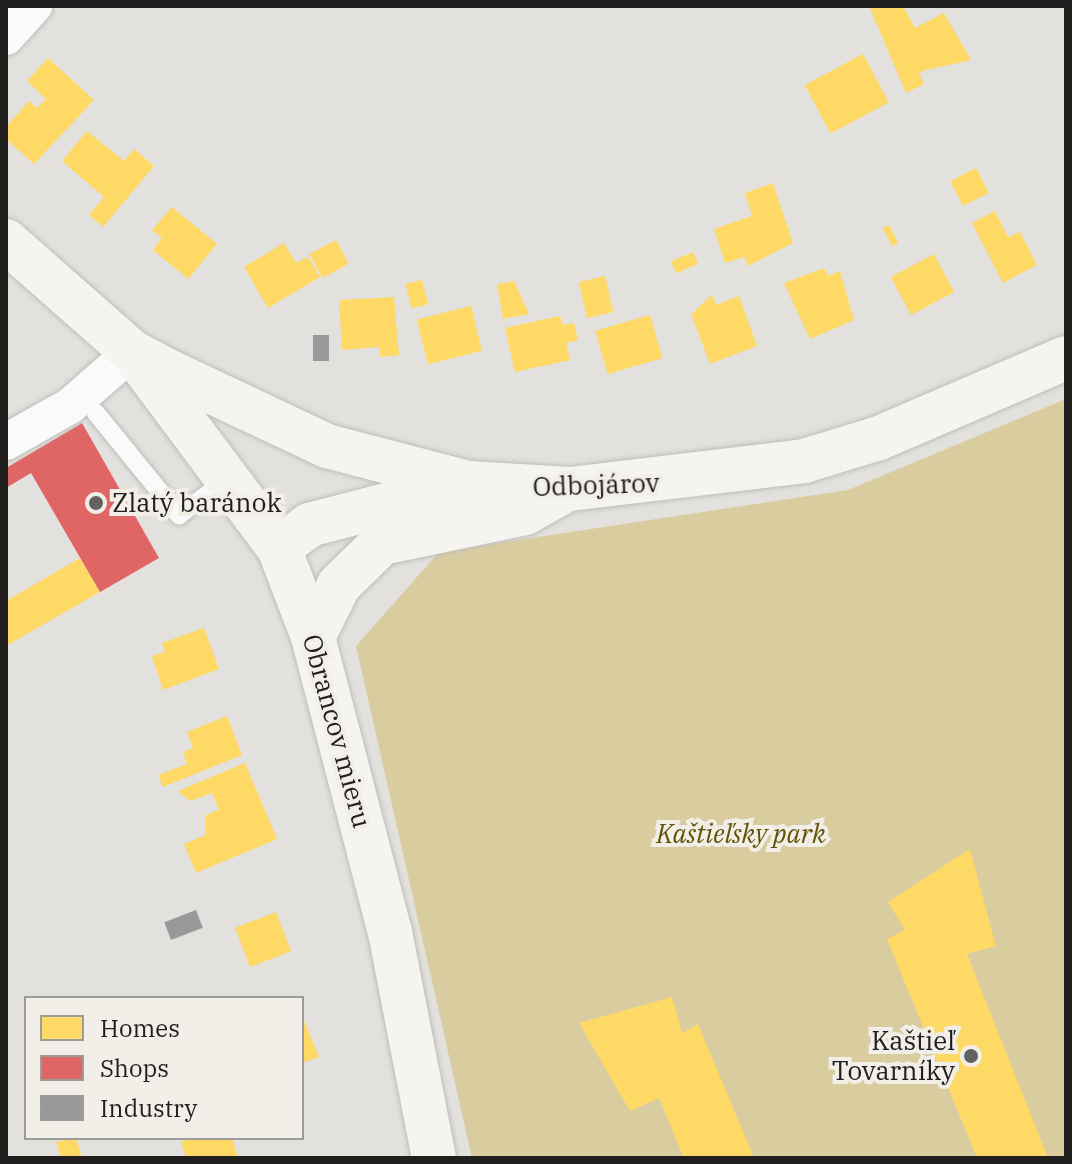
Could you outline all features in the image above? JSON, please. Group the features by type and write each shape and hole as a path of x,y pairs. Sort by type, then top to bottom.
{"street":[{"path":"6,37 34,6"},
{"path":"6,241 132,352 70,406 6,442"},
{"name":"Obrancov mieru","path":"132,352 279,548 313,637 390,932 434,1158"},
{"name":"Odbojárov","path":"132,352 327,446 468,483 570,489 804,461 879,438 1066,358"},
{"path":"279,548 309,525 468,483"},
{"path":"313,637 339,585 382,543 525,513 570,489"}],"lane":[{"path":"96,413 179,515 227,480"}],"green space":[{"name":"Kaštieľsky park","path":"1066,399 1066,1158 472,1158 356,646 439,552 848,490"}],"building: Homes":[{"path":"869,6 903,6 915,28 944,13 971,60 919,73 924,84 906,93"},
{"path":"863,54 889,103 831,134 805,85"},
{"path":"48,58 94,100 34,164 6,139 6,127 29,101 37,108 46,99 27,81"},
{"path":"87,131 124,161 134,149 154,166 103,227 89,215 104,197 62,161"},
{"path":"976,168 989,193 963,206 950,181"},
{"path":"773,183 793,243 748,266 744,257 725,263 714,229 752,216 745,193"},
{"path":"172,207 217,244 188,279 153,250 162,238 152,230"},
{"path":"995,211 1008,237 1020,232 1037,265 1003,283 972,223"},
{"path":"889,225 898,243 892,246 883,228"},
{"path":"336,240 349,264 322,278 310,254"},
{"path":"284,243 296,263 308,257 320,277 268,308 244,267"},
{"path":"693,252 698,264 676,273 671,261"},
{"path":"934,254 954,292 911,315 891,277"},
{"path":"824,268 828,276 840,271 854,320 810,339 784,283"},
{"path":"605,276 613,312 587,318 579,282"},
{"path":"422,280 428,304 412,308 406,284"},
{"path":"514,281 529,314 503,319 497,284"},
{"path":"712,295 716,305 739,296 757,346 710,364 691,314"},
{"path":"394,297 399,355 380,357 379,347 342,350 339,300"},
{"path":"471,306 482,351 428,364 417,320"},
{"path":"650,315 662,358 608,374 595,331"},
{"path":"560,316 563,325 574,323 578,340 566,343 570,360 515,372 505,328"},
{"path":"80,558 100,592 6,646 6,601"},
{"path":"204,628 219,669 163,690 152,656 165,652 162,643"},
{"path":"227,716 242,755 163,787 158,775 187,764 183,752 193,748 187,732"},
{"path":"245,763 277,839 196,873 184,844 206,835 206,815 219,810 212,793 190,801 178,791"},
{"name":"Kaštieľ Tovarníky","path":"970,849 996,946 967,954 1048,1158 977,1158 887,939 905,930 888,902"},
{"path":"276,912 291,951 250,967 235,928"},
{"path":"672,997 682,1033 698,1024 754,1158 684,1158 659,1098 630,1111 579,1023"},
{"path":"304,1021 319,1057 304,1062"},
{"path":"77,1140 82,1158 61,1158 56,1142"},
{"path":"233,1140 238,1158 186,1158 181,1142"}],"building: Shops":[{"path":"82,423 159,558 100,592 31,473 6,488 6,468"}],"building: Industry":[{"path":"313,335 329,335 329,361 313,361"},
{"path":"196,910 203,928 171,940 164,922"}],"place":[{"name":"Zlatý baránok","path":"96,503"},
{"name":"Kaštieľ Tovarníky","path":"971,1056"}]}
